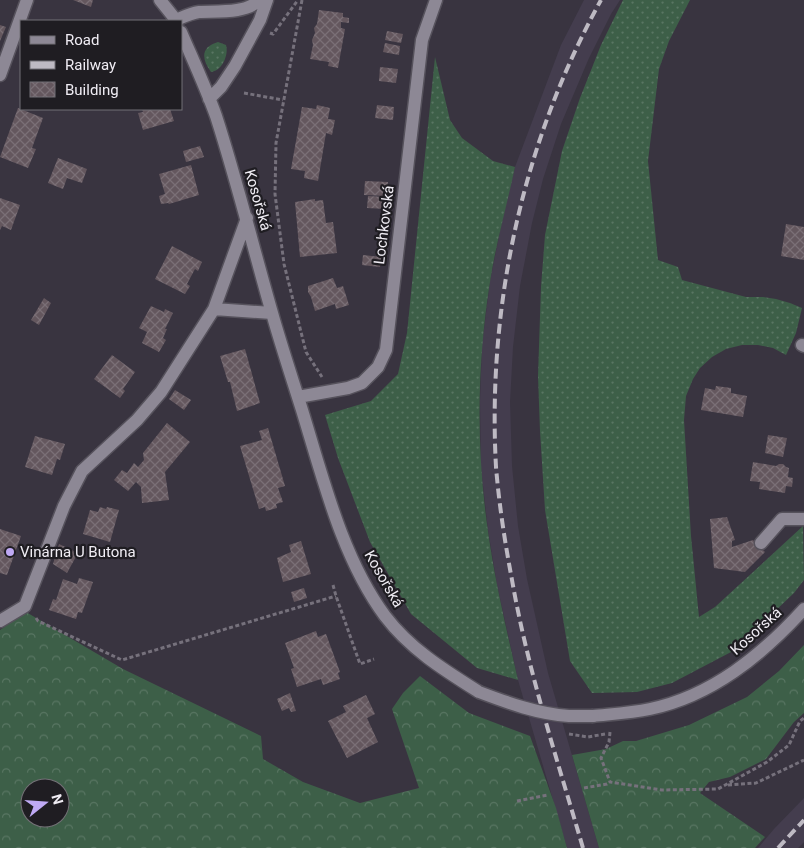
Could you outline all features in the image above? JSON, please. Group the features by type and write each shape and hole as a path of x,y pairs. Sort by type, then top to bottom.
{"street":[{"path":"0,74 27,0"},
{"path":"160,0 175,20"},
{"path":"171,0 176,20"},
{"path":"178,20 197,12 230,12 255,4 259,0"},
{"path":"209,99 221,87 235,66 260,20 267,0"},
{"name":"Lochkovská","path":"298,397 348,388 362,383 378,367 386,350 422,40 436,0"},
{"name":"Kosořská","path":"182,34 215,115 247,218 272,313 333,509 353,561 369,590 385,616 412,647 479,692 507,702 540,712 569,716 625,713 650,709 679,701 704,690 748,662 785,630 804,609"},
{"path":"0,621 25,606 64,506 82,471 136,420 161,392 214,309 247,218"},
{"path":"214,309 272,313"},
{"path":"761,543 782,519 804,519"}],"path":[{"path":"267,33 273,34 298,0"},
{"path":"302,0 276,143 275,194 284,264 306,352 329,391"},
{"path":"244,93 283,100"},
{"path":"333,585 360,664 374,659"},
{"path":"25,606 38,621 122,660 336,596"},
{"path":"584,788 610,782 662,790 718,789 767,762 789,744 800,721 804,718"},
{"path":"610,732 609,742 601,758 610,782"},
{"path":"725,786 756,783 804,760"},
{"path":"518,801 548,795"}],"shaded area":[{"path":"584,0 620,0 589,58 561,124 543,179 532,223 520,286 513,347 510,402 512,466 518,526 527,579 548,673 599,848 567,848 518,680 497,585 481,468 480,401 482,345 490,281 515,167 561,45"},
{"path":"804,798 804,842 798,848 758,848 774,829"}],"green space":[{"path":"623,0 690,0 669,41 659,69 648,161 658,260 678,267 682,280 746,297 776,299 802,308 796,333 786,355 773,348 758,345 742,345 726,349 712,357 700,368 686,396 684,420 691,536 699,617 715,607 803,526 804,580 794,593 733,651 672,683 637,692 592,693 570,661 545,510 538,376 541,287 545,235 562,151 601,45"},
{"path":"218,42 226,45 225,58 218,69 211,72 205,62 204,54 208,47"},
{"path":"435,57 450,120 462,138 493,161 515,167 498,238 490,282 480,375 480,438 481,469 488,531 518,680 477,668 411,614 370,542 338,458 325,415 371,401 398,374 407,333"},
{"path":"26,612 123,669 261,736 263,759 303,782 360,803 419,788 392,709 403,693 420,676 469,713 530,736 556,808 567,848 0,848 0,630"},
{"path":"804,645 804,713 794,722 766,759 730,777 709,782 700,793 765,837 755,848 599,848 572,755 606,749 623,741 636,741 689,725 747,697 779,671"}],"building":[{"path":"73,0 93,0 91,7"},
{"path":"319,10 343,13 343,17 349,18 349,23 341,22 341,28 345,29 338,68 328,66 329,62 310,59 313,45 312,40 315,33 314,28 317,24"},
{"path":"0,25 6,27 0,41"},
{"path":"387,31 403,34 401,43 385,40"},
{"path":"385,43 400,46 399,55 383,52"},
{"path":"380,67 398,69 396,83 379,81"},
{"path":"317,105 330,108 328,119 335,120 332,135 326,133 318,181 304,178 305,171 291,169 302,107 316,109"},
{"path":"377,105 394,107 393,120 375,118"},
{"path":"18,108 43,118 32,148 36,149 28,168 0,157"},
{"path":"142,110 170,110 174,121 143,130 138,113 143,112"},
{"path":"200,146 204,157 186,162 183,151"},
{"path":"58,158 87,169 82,183 67,178 63,189 48,183"},
{"path":"191,165 199,195 169,204 161,204 159,196 165,194 159,174"},
{"path":"365,181 388,182 387,196 364,195"},
{"path":"368,196 387,197 386,209 367,208"},
{"path":"0,198 20,205 11,230 2,226 0,230"},
{"path":"315,199 315,201 323,200 326,223 333,222 337,253 300,257 295,202"},
{"path":"786,224 804,227 804,260 781,256"},
{"path":"172,246 202,262 198,271 195,269 187,284 190,286 185,294 155,279"},
{"path":"363,255 381,257 380,267 362,265"},
{"path":"333,278 337,288 343,286 349,305 336,309 335,304 315,311 308,292 308,286"},
{"path":"44,298 51,303 39,325 31,320"},
{"path":"151,306 164,312 165,309 173,313 165,329 167,329 163,338 166,340 159,352 142,343 147,332 139,328"},
{"path":"245,349 260,403 237,411 230,382 228,382 220,356"},
{"path":"112,355 135,372 123,389 125,391 120,398 94,379"},
{"path":"716,386 731,388 731,393 747,396 743,417 701,410 705,388 715,390"},
{"path":"175,390 191,400 184,410 169,399"},
{"path":"167,423 190,442 165,472 169,500 142,503 141,487 136,482 128,491 114,480 122,470 127,473 134,463 138,467 144,460 143,453"},
{"path":"268,428 285,486 278,488 283,502 276,504 277,508 266,511 265,507 259,509 240,446 262,440 259,431"},
{"path":"768,435 787,438 783,457 765,453"},
{"path":"35,436 65,444 60,460 57,459 52,475 25,467"},
{"path":"753,462 776,466 783,464 789,468 788,477 793,478 792,487 786,486 785,493 759,489 760,482 750,481"},
{"path":"100,507 119,510 110,542 83,534 90,510 98,512"},
{"path":"727,517 735,540 732,541 732,547 753,540 765,552 745,572 714,568 710,519"},
{"path":"0,529 21,536 7,575 0,573"},
{"path":"301,541 311,574 283,582 277,558 291,552 289,545"},
{"path":"59,544 78,553 67,573 53,564"},
{"path":"79,578 93,582 82,613 78,612 76,619 49,610 53,599 56,600 63,579 77,584"},
{"path":"304,588 307,598 294,602 291,592"},
{"path":"316,631 318,637 326,634 340,672 338,673 340,679 323,685 321,679 297,687 291,669 294,668 285,643"},
{"path":"290,693 296,711 291,712 289,708 282,711 277,699"},
{"path":"366,695 375,714 367,718 378,742 347,758 328,721 346,712 343,706"}],"railway":[{"path":"583,848 544,715 519,614 507,552 499,495 496,467 495,406 498,346 505,286 516,226 531,167 550,110 574,54 601,0"},
{"path":"778,848 804,820"}],"place":[{"name":"Vinárna U Butona","path":"10,552"}]}
